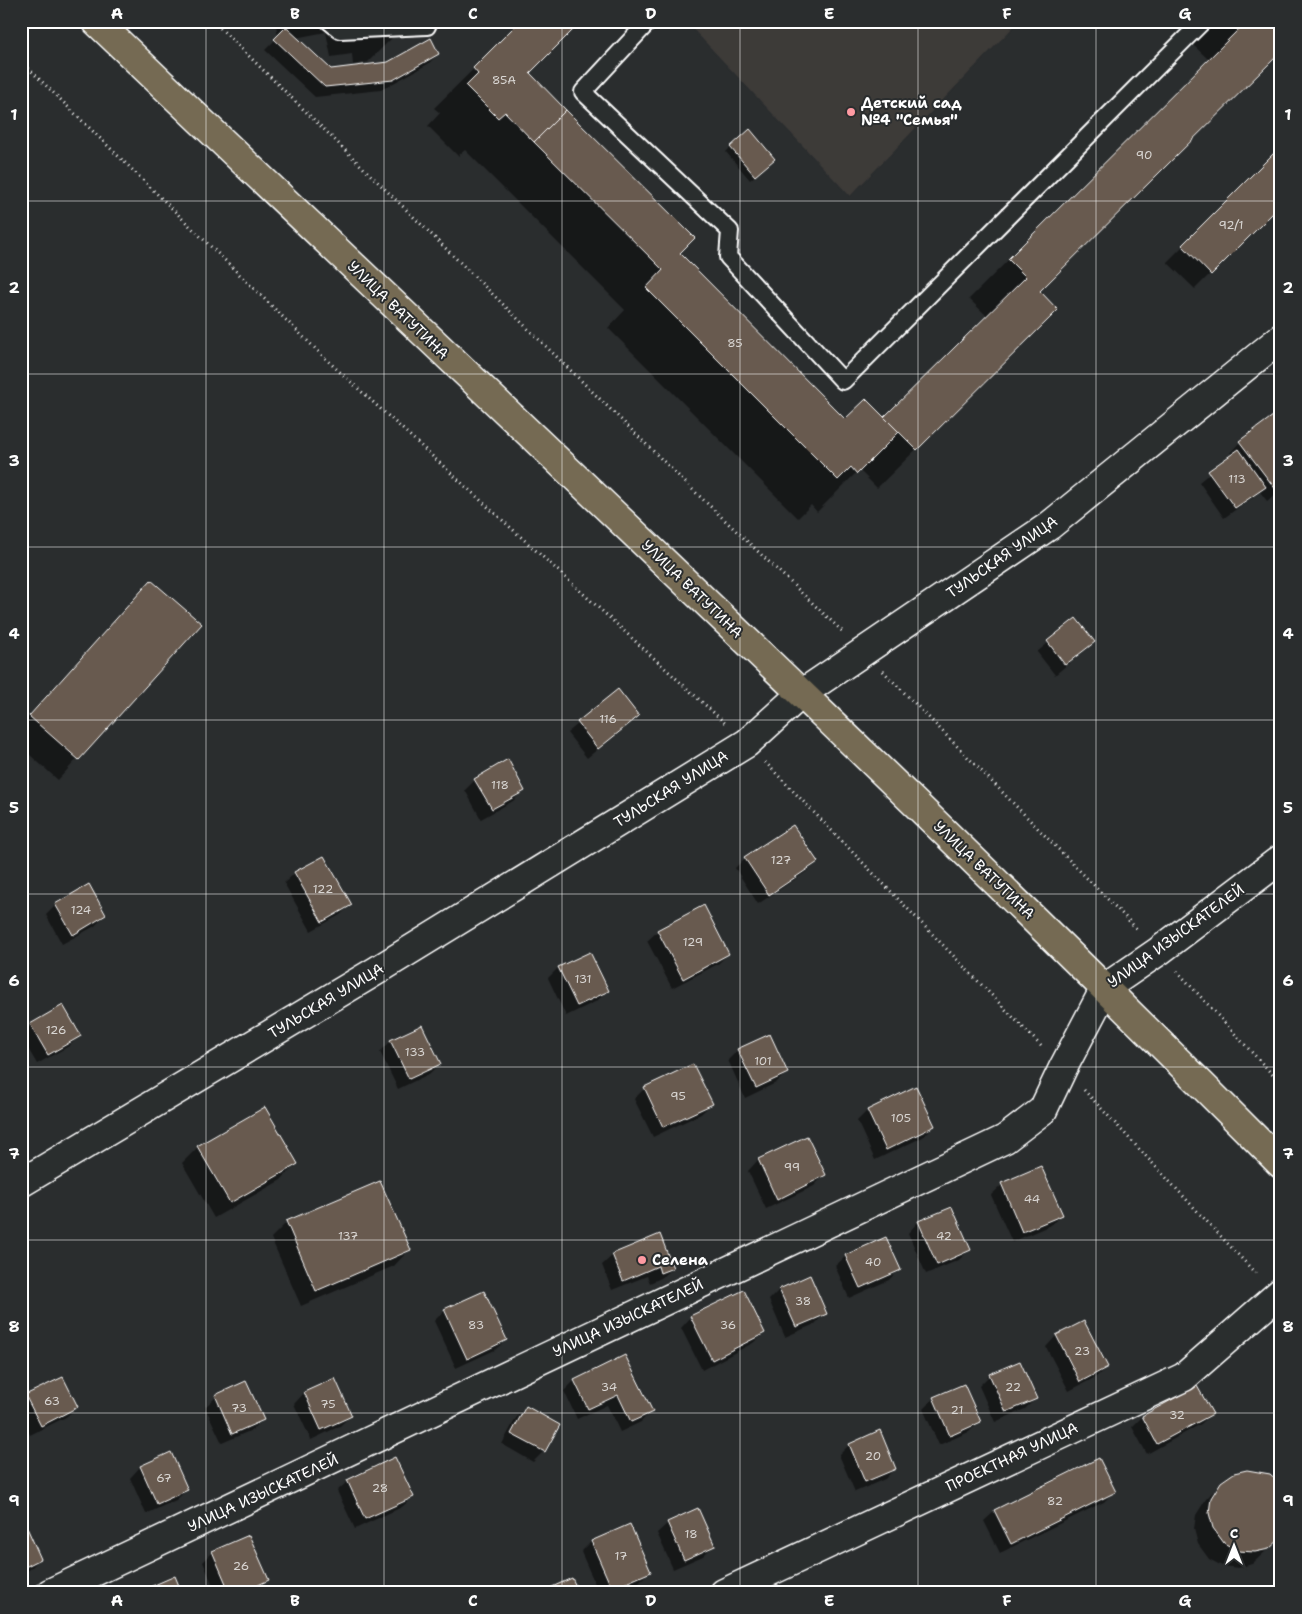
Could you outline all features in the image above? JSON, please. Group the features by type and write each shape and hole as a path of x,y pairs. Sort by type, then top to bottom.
{"main road":[{"name":"УЛИЦА ВАТУТИНА","path":"96,21 801,694 1105,988 1281,1164"}],"street":[{"name":"ТУЛЬСКАЯ УЛИЦА","path":"21,1183 376,971 747,743 801,694 1049,526 1281,338"},
{"name":"УЛИЦА ИЗЫСКАТЕЛЕЙ","path":"50,1593 1005,1139 1043,1110 1062,1068 1105,988 1159,951 1281,859"},
{"name":"ПРОЕКТНАЯ УЛИЦА","path":"724,1593 1184,1377 1279,1295"}],"lane":[{"path":"329,21 340,30 427,26 429,21"},
{"path":"649,21 583,92 730,231 728,257 843,381 1203,21"}],"path":[{"path":"214,21 685,482 864,651 1159,951 1281,1084"},
{"path":"21,61 330,362 747,743 1279,1295"}],"shaded area":[{"name":"Детский сад №4 \"Семья\"","path":"699,21 1019,21 850,196 692,28"}],"building":[{"path":"520,21 582,21 530,73 566,110 534,142 505,112 498,118 466,86 478,74 473,68"},
{"path":"1247,21 1281,21 1281,52 1040,291 1058,310 917,450 884,417 1026,277 1008,259"},
{"path":"286,27 331,69 388,62 431,38 439,54 393,80 325,87 274,39"},
{"path":"566,110 695,238 680,253 845,419 866,399 899,432 857,474 851,467 838,480 646,288 663,270 534,142"},
{"path":"750,129 775,159 755,176 730,147"},
{"path":"1281,146 1281,205 1211,275 1182,245"},
{"path":"1281,410 1281,489 1277,491 1239,441"},
{"path":"1239,449 1266,487 1235,508 1208,471"},
{"path":"151,580 202,624 79,760 29,716"},
{"path":"1076,618 1095,642 1065,665 1047,641"},
{"path":"618,689 639,716 598,749 577,722"},
{"path":"508,759 525,791 492,809 474,779"},
{"path":"793,825 818,862 769,895 744,857"},
{"path":"324,856 352,905 322,922 294,872"},
{"path":"89,884 106,915 73,935 55,904"},
{"path":"704,905 729,954 683,979 657,930"},
{"path":"590,952 609,991 577,1006 558,967"},
{"path":"63,1005 81,1036 48,1055 30,1024"},
{"path":"422,1025 441,1064 409,1079 390,1040"},
{"path":"770,1034 788,1073 756,1088 737,1049"},
{"path":"693,1064 713,1104 663,1127 644,1087"},
{"path":"916,1086 935,1126 886,1150 867,1110"},
{"path":"265,1107 298,1164 230,1203 197,1146"},
{"path":"807,1136 826,1175 777,1200 758,1159"},
{"path":"1041,1166 1063,1215 1022,1232 1001,1183"},
{"path":"380,1181 411,1250 316,1291 286,1221"},
{"path":"952,1207 971,1250 937,1265 918,1221"},
{"name":"Селена","path":"660,1234 673,1268 660,1273 658,1266 623,1281 612,1254"},
{"path":"886,1237 901,1270 860,1288 845,1255"},
{"path":"810,1275 827,1314 796,1327 779,1289"},
{"path":"744,1290 765,1333 712,1360 690,1316"},
{"path":"484,1291 507,1340 467,1359 444,1309"},
{"path":"1084,1321 1108,1367 1080,1382 1056,1335"},
{"path":"625,1355 653,1412 631,1422 618,1395 588,1409 574,1380"},
{"path":"1020,1361 1037,1399 1006,1412 989,1374"},
{"path":"63,1377 78,1407 41,1426 25,1395"},
{"path":"335,1378 352,1416 321,1430 304,1392"},
{"path":"246,1381 264,1420 232,1434 215,1395"},
{"path":"964,1384 981,1422 950,1436 933,1397"},
{"path":"1197,1386 1213,1414 1157,1444 1142,1416"},
{"path":"526,1406 560,1425 545,1452 511,1434"},
{"path":"880,1430 896,1469 865,1482 849,1444"},
{"path":"171,1452 188,1490 157,1504 140,1466"},
{"path":"395,1457 414,1497 365,1519 347,1480"},
{"path":"1099,1458 1116,1492 1011,1544 994,1510"},
{"path":"1247,1470 1270,1474 1281,1484 1281,1538 1269,1549 1255,1552 1238,1551 1224,1543 1213,1528 1209,1513 1211,1498 1221,1482 1234,1473"},
{"path":"698,1508 715,1546 684,1560 667,1522"},
{"path":"24,1521 41,1559 21,1569 21,1522"},
{"path":"630,1524 651,1572 612,1589 591,1541"},
{"path":"249,1535 269,1580 241,1593 230,1593 212,1551"},
{"path":"175,1576 182,1593 136,1593"},
{"path":"572,1578 579,1593 541,1593 541,1592"}],"place":[{"name":"Детский сад №4 \"Семья\"","path":"851,112"},
{"name":"Селена","path":"642,1260"}]}
